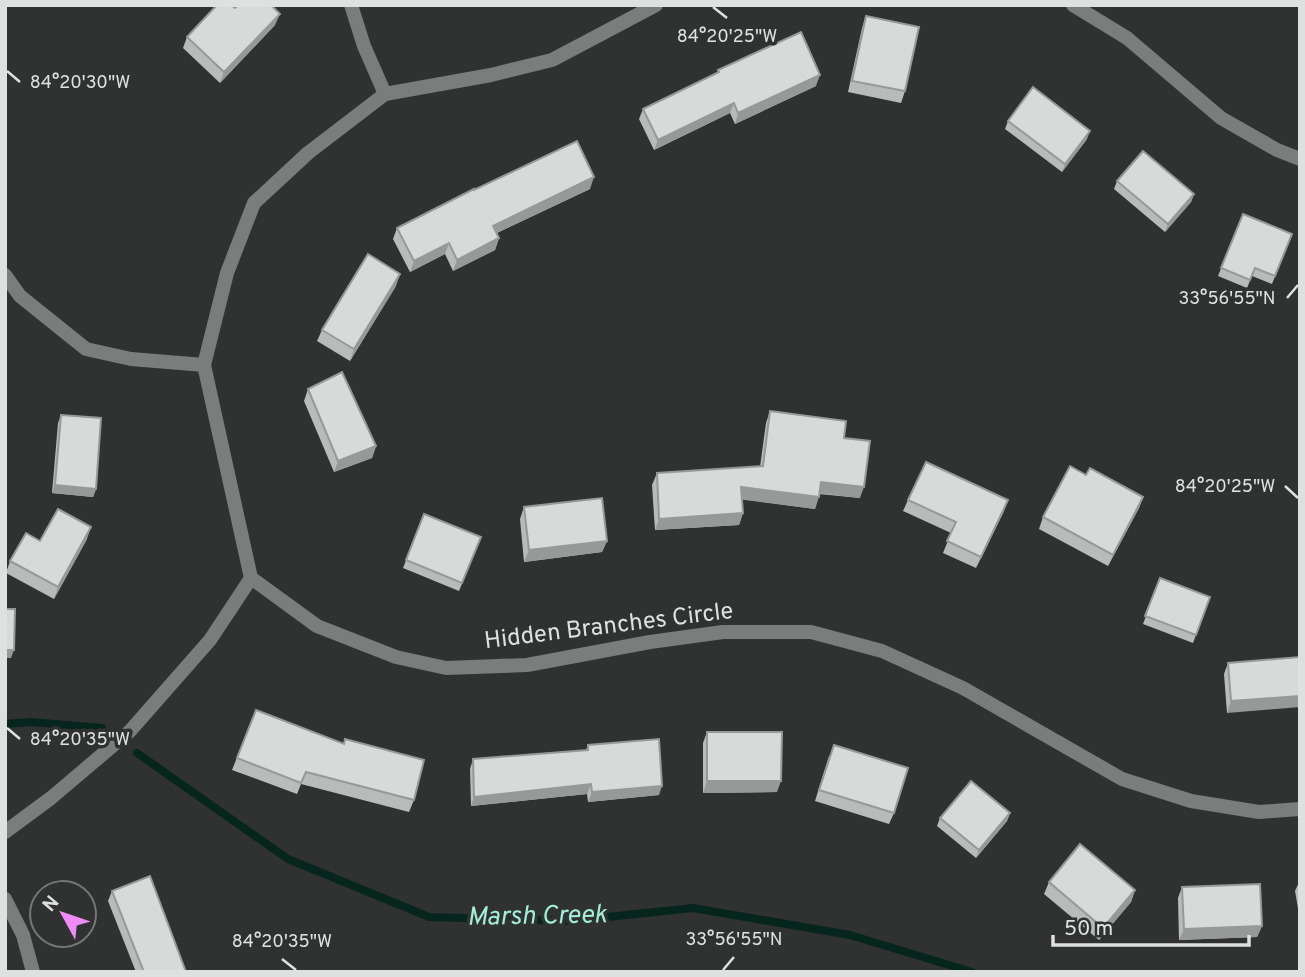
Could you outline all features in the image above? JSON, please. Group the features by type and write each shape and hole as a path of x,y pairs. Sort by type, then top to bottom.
{"street":[{"path":"351,5 364,46 385,94"},
{"path":"5,832 51,798 130,731 210,640 251,578 204,365 227,273 254,203 308,153 385,94 491,75 552,60 656,5"},
{"path":"1073,5 1127,38 1222,118 1277,150 1300,159"},
{"path":"5,275 20,296 86,349 131,359 204,365"},
{"name":"Hidden Branches Circle","path":"251,578 317,626 396,657 446,668 527,665 650,642 723,632 811,632 882,651 963,688 1122,779 1191,801 1259,813 1300,809"},
{"path":"5,899 23,935 33,972"}],"building":[{"path":"217,5 231,5 235,8 238,5 271,5 280,14 224,72 187,37"},
{"path":"866,16 919,27 905,91 852,81"},
{"path":"801,32 820,75 738,113 734,103 658,140 643,109 719,72 718,70"},
{"path":"1033,87 1090,131 1065,164 1008,121"},
{"path":"577,141 594,177 493,226 499,238 457,260 449,243 414,261 397,228"},
{"path":"1143,151 1194,194 1168,224 1117,181"},
{"path":"1243,214 1292,234 1275,276 1255,268 1250,280 1221,268"},
{"path":"368,254 400,274 354,349 322,330"},
{"path":"342,372 376,446 338,461 308,389"},
{"path":"770,411 846,421 844,438 870,441 864,487 821,482 819,497 741,487 743,513 659,519 657,473 763,466"},
{"path":"61,415 101,418 96,489 55,485"},
{"path":"926,462 1008,500 981,557 947,541 956,522 908,500"},
{"path":"1070,466 1086,475 1090,468 1143,497 1113,555 1043,517"},
{"path":"602,498 607,541 529,550 524,507"},
{"path":"58,509 91,527 58,587 10,561 26,533 40,541"},
{"path":"424,514 481,537 462,583 406,560"},
{"path":"1160,578 1210,597 1196,635 1145,616"},
{"path":"5,609 15,609 14,650 5,650"},
{"path":"1300,657 1300,696 1231,701 1228,663"},
{"path":"256,710 344,744 345,739 424,760 414,800 306,772 301,783 237,758"},
{"path":"707,732 782,732 781,781 707,781"},
{"path":"659,739 662,786 592,792 591,784 474,797 473,759 588,750 588,745"},
{"path":"834,745 908,768 894,813 819,790"},
{"path":"971,781 1010,813 979,850 940,818"},
{"path":"1080,844 1135,890 1103,928 1049,882"},
{"path":"150,876 186,972 144,972 112,891"},
{"path":"1260,884 1262,926 1184,929 1182,887"}],"waterway":[{"name":"Marsh Creek","path":"5,724 31,722 102,728"},
{"name":"Marsh Creek","path":"137,753 288,859 429,917 570,921 693,908 850,935 972,972"}]}
